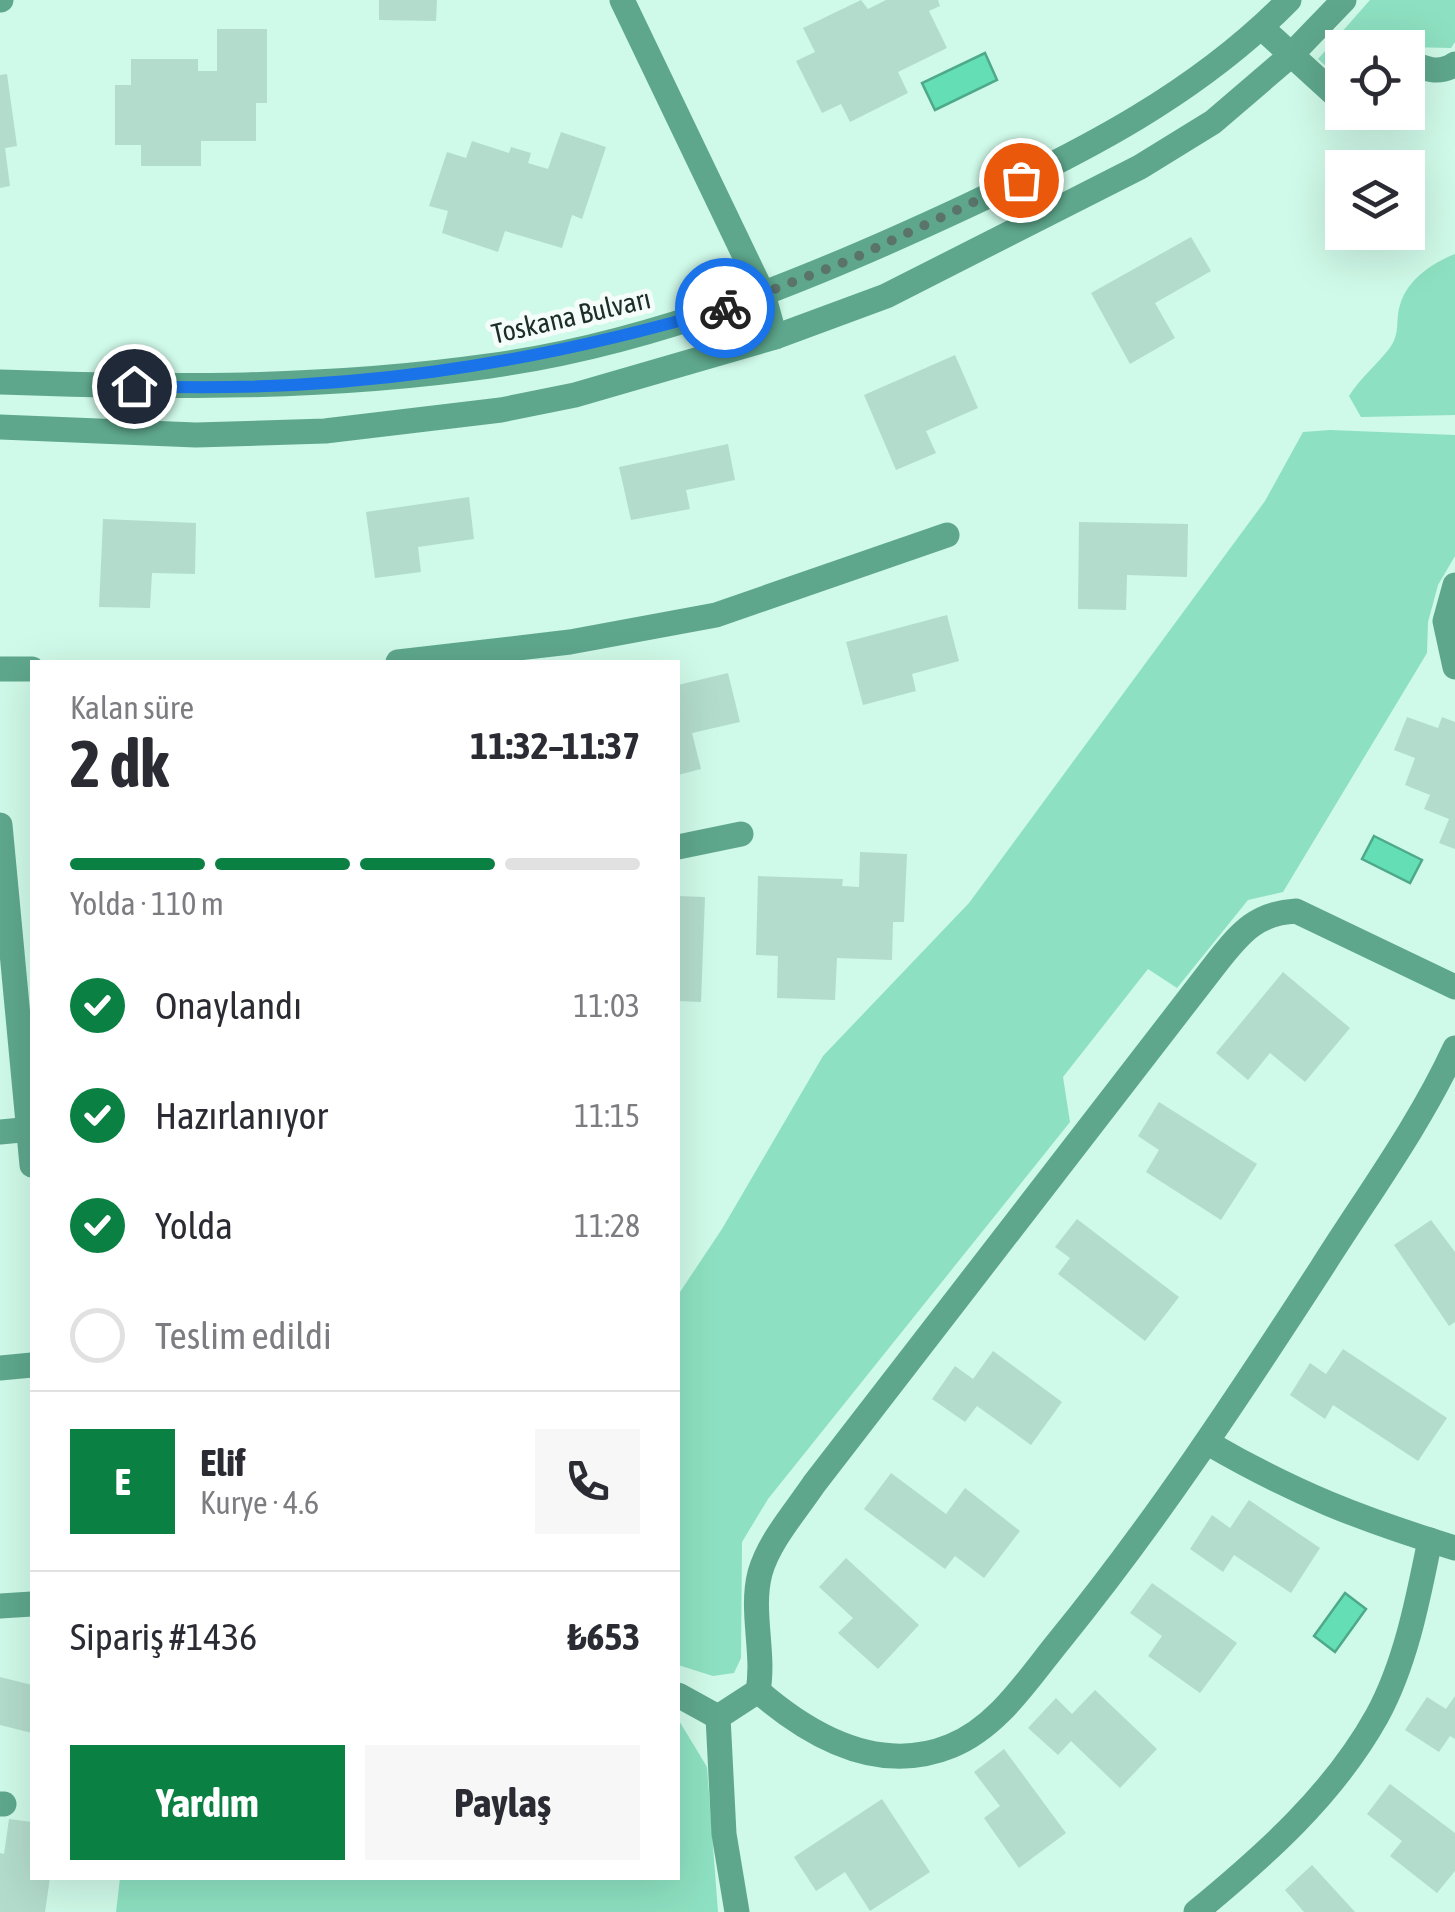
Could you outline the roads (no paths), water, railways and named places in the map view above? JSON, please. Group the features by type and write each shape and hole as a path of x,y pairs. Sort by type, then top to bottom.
{"street":[{"path":"622,0 763,294 775,337"},
{"name":"Toskana Bulvarı","path":"0,382 168,388 319,385 492,366 619,338 763,294 850,260 1056,164 1212,70 1289,0"},
{"path":"0,427 196,435 325,431 502,410 574,395 775,337 886,296 1140,167 1212,122 1290,56 1344,0"},
{"path":"1262,28 1325,86"},
{"path":"1425,70 1446,70 1455,64"},
{"path":"415,660 570,642 716,615 947,534"},
{"path":"1455,585 1445,621 1455,666"},
{"path":"0,669 30,669"},
{"path":"0,825 14,898 30,1115"},
{"path":"680,847 741,834"},
{"path":"718,1717 758,1692 763,1665 760,1574 772,1548 814,1484 1244,928 1270,912 1296,912 1455,987"},
{"path":"758,1692 816,1735 885,1756 926,1755 955,1745 1004,1708 1109,1580 1208,1443 1423,1111 1455,1048"},
{"path":"0,1132 30,1129"},
{"path":"0,1368 30,1364"},
{"path":"1196,1912 1272,1850 1328,1785 1377,1715 1442,1544 1340,1512 1278,1483 1208,1443"},
{"path":"0,1606 30,1604"},
{"path":"680,1696 718,1717"},
{"path":"718,1717 724,1834 737,1912"}]}
